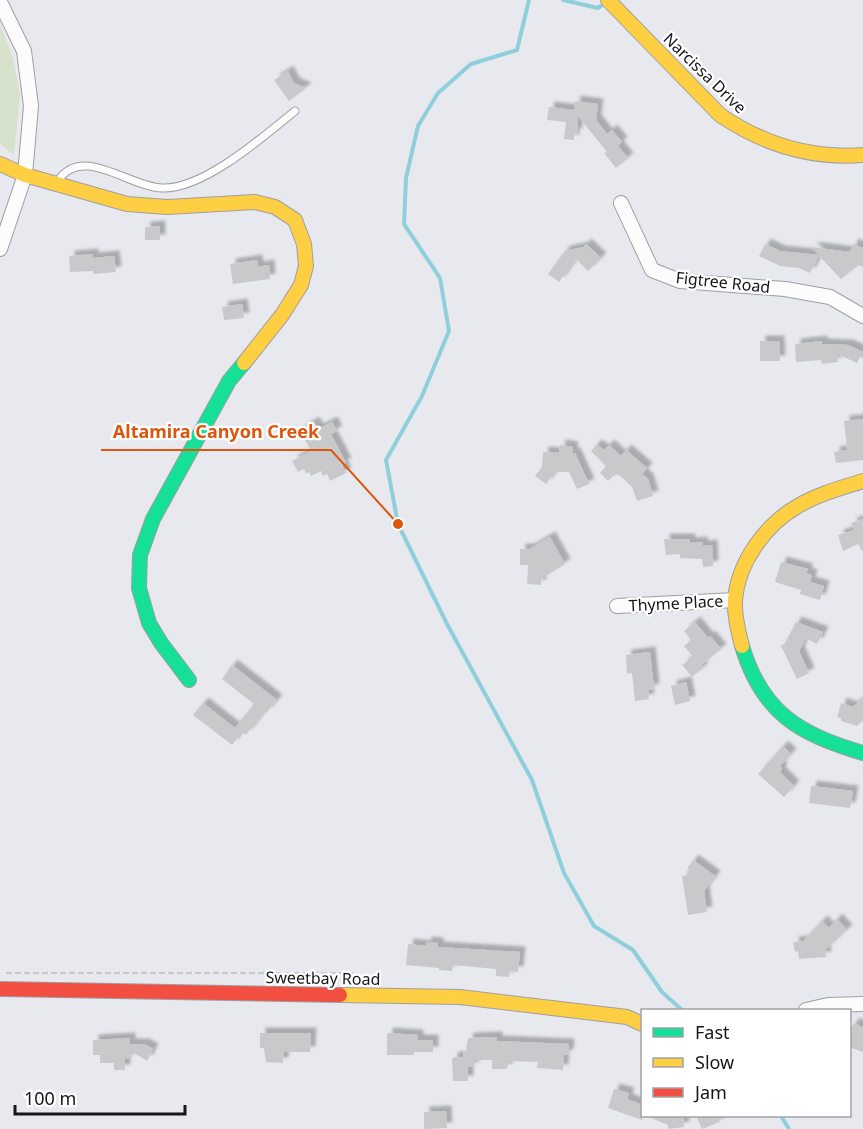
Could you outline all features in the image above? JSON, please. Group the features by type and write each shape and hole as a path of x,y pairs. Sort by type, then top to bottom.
{"street":[{"name":"Narcissa Drive","path":"608,0 720,115 741,131 782,147 823,156 863,155"},
{"path":"0,2 24,51 30,106 25,175 0,249"},
{"path":"0,164 25,175 127,204 167,207 255,202 265,204 275,207 295,220 304,244 306,266 301,285 282,315 229,381 153,519 140,555 139,588 149,623 189,680"},
{"name":"Figtree Road","path":"621,203 652,270 680,281 785,289 830,297 863,316"},
{"path":"863,481 802,503 780,518 759,541 743,570 735,600 738,630 761,692 785,717 824,741 863,753"},
{"name":"Thyme Place","path":"617,606 735,600"},
{"name":"Sweetbay Road","path":"0,989 460,997 627,1017 641,1024"},
{"path":"814,1009 828,1005 863,1004"}],"lane":[{"path":"56,184 64,172 91,165 144,185 163,188 192,183 242,152 295,111"},
{"path":"138,205 144,185"}],"path":[{"path":"0,973 353,973"}],"green space":[{"path":"0,24 13,58 20,95 14,155 0,144"}],"building":[{"path":"288,71 294,83 306,88 289,101 274,80"},
{"path":"575,101 598,104 596,120 607,134 612,130 622,142 618,146 628,158 616,168 604,153 607,152 578,116 577,134 574,133 574,140 564,139 566,122 547,120 549,107 574,110"},
{"path":"160,226 160,240 145,240 145,227"},
{"path":"586,244 601,258 588,271 576,259 559,282 548,274 565,251 584,247"},
{"path":"765,244 780,251 819,255 811,247 850,252 853,244 863,248 863,267 858,265 841,279 819,256 810,273 799,268 780,266 759,256"},
{"path":"93,254 93,258 114,256 116,272 93,274 93,271 70,272 69,256"},
{"path":"257,260 258,267 269,265 270,279 233,284 230,264"},
{"path":"242,304 244,318 224,320 222,307"},
{"path":"760,341 779,341 780,361 760,361"},
{"path":"822,341 822,344 848,345 863,352 857,363 837,354 838,362 822,364 821,360 796,362 795,344"},
{"path":"863,419 863,460 836,463 834,452 847,450 844,421"},
{"path":"314,422 318,429 332,422 337,431 331,434 346,463 342,465 346,473 330,481 327,474 323,476 321,471 311,476 309,472 306,474 304,469 298,472 292,461 311,451 300,430"},
{"path":"560,445 573,447 572,453 575,453 589,484 577,489 569,472 555,472 546,484 535,476 542,467 543,452 559,453"},
{"path":"596,445 604,450 609,445 621,456 626,450 647,468 642,474 648,479 653,496 637,501 632,487 619,475 615,474 608,481 600,473 606,466 591,451"},
{"path":"863,519 863,552 858,544 843,551 838,535 854,530 851,523"},
{"path":"550,537 565,564 541,579 541,585 527,584 528,565 520,565 520,549 529,549"},
{"path":"664,539 690,539 690,543 702,542 703,546 712,545 713,566 703,567 702,559 680,558 680,554 666,555"},
{"path":"781,562 808,569 806,573 812,575 810,582 824,586 820,600 800,594 801,590 775,582"},
{"path":"695,622 721,649 701,665 703,668 692,677 682,665 693,657 684,646 691,640 684,631"},
{"path":"796,622 823,632 817,644 806,638 799,651 809,673 797,679 781,646 785,643"},
{"path":"650,652 654,689 648,690 649,699 635,701 632,673 627,674 626,655"},
{"path":"232,665 277,700 266,713 264,711 246,735 242,732 232,745 193,715 203,703 235,728 254,704 222,679"},
{"path":"686,682 690,701 675,705 671,686"},
{"path":"863,697 863,720 857,726 841,721 841,718 837,717 841,703 853,707"},
{"path":"783,746 791,754 780,766 782,769 780,772 794,786 784,797 758,774"},
{"path":"811,786 853,791 850,808 809,803"},
{"path":"693,860 715,876 704,891 707,912 688,915 682,876 690,875 688,867"},
{"path":"837,919 847,930 825,950 826,957 799,959 793,942 803,941 822,921 829,928"},
{"path":"426,942 438,943 438,947 520,952 518,972 510,971 509,977 496,976 496,969 453,965 452,971 406,965 408,944 426,946"},
{"path":"854,1023 863,1028 863,1052 851,1048 851,1028"},
{"path":"260,1033 311,1033 310,1052 284,1052 283,1063 266,1062 264,1048 260,1048"},
{"path":"387,1033 418,1035 418,1040 433,1040 433,1052 387,1055"},
{"path":"497,1037 497,1041 569,1044 568,1055 564,1055 563,1070 537,1068 538,1062 509,1061 507,1069 492,1069 492,1060 474,1060 474,1067 468,1067 468,1081 453,1081 452,1059 463,1057 468,1038"},
{"path":"130,1038 130,1044 144,1044 153,1049 147,1061 131,1051 131,1059 125,1059 125,1070 114,1070 114,1063 100,1063 100,1055 93,1055 93,1040"},
{"path":"614,1089 629,1093 627,1099 641,1105 642,1120 608,1108"},
{"path":"446,1111 447,1128 424,1129 424,1112"},
{"path":"648,1117 683,1117 684,1127 668,1129 668,1125"},
{"path":"696,1117 718,1117 720,1122 702,1129"}],"waterway":[{"path":"529,0 517,50 471,64 438,93 418,126 406,178 404,224 440,278 449,331 422,396 386,460 398,524 447,624 532,780 564,873 594,926 633,950 662,992 681,1009"},
{"path":"563,0 598,8 601,6"},
{"path":"782,1117 789,1129"}],"traffic: fast":[{"path":"189,680 149,623 139,588 140,555 153,519 229,381 244,363"},
{"path":"742,646 760,688 786,718 820,738 863,753"}],"traffic: slow":[{"path":"608,0 720,115 753,134 788,148 824,155 863,155"},
{"path":"0,164 25,175 127,204 167,207 255,202 275,207 295,220 304,244 306,266 301,285 282,315 244,363"},
{"path":"742,646 735,600 742,572 756,546 775,523 798,506 863,481"},
{"path":"340,995 460,997 627,1017 641,1024"}],"traffic: jam":[{"path":"0,989 340,995"}],"place":[{"name":"Altamira Canyon Creek","path":"398,524"}]}
